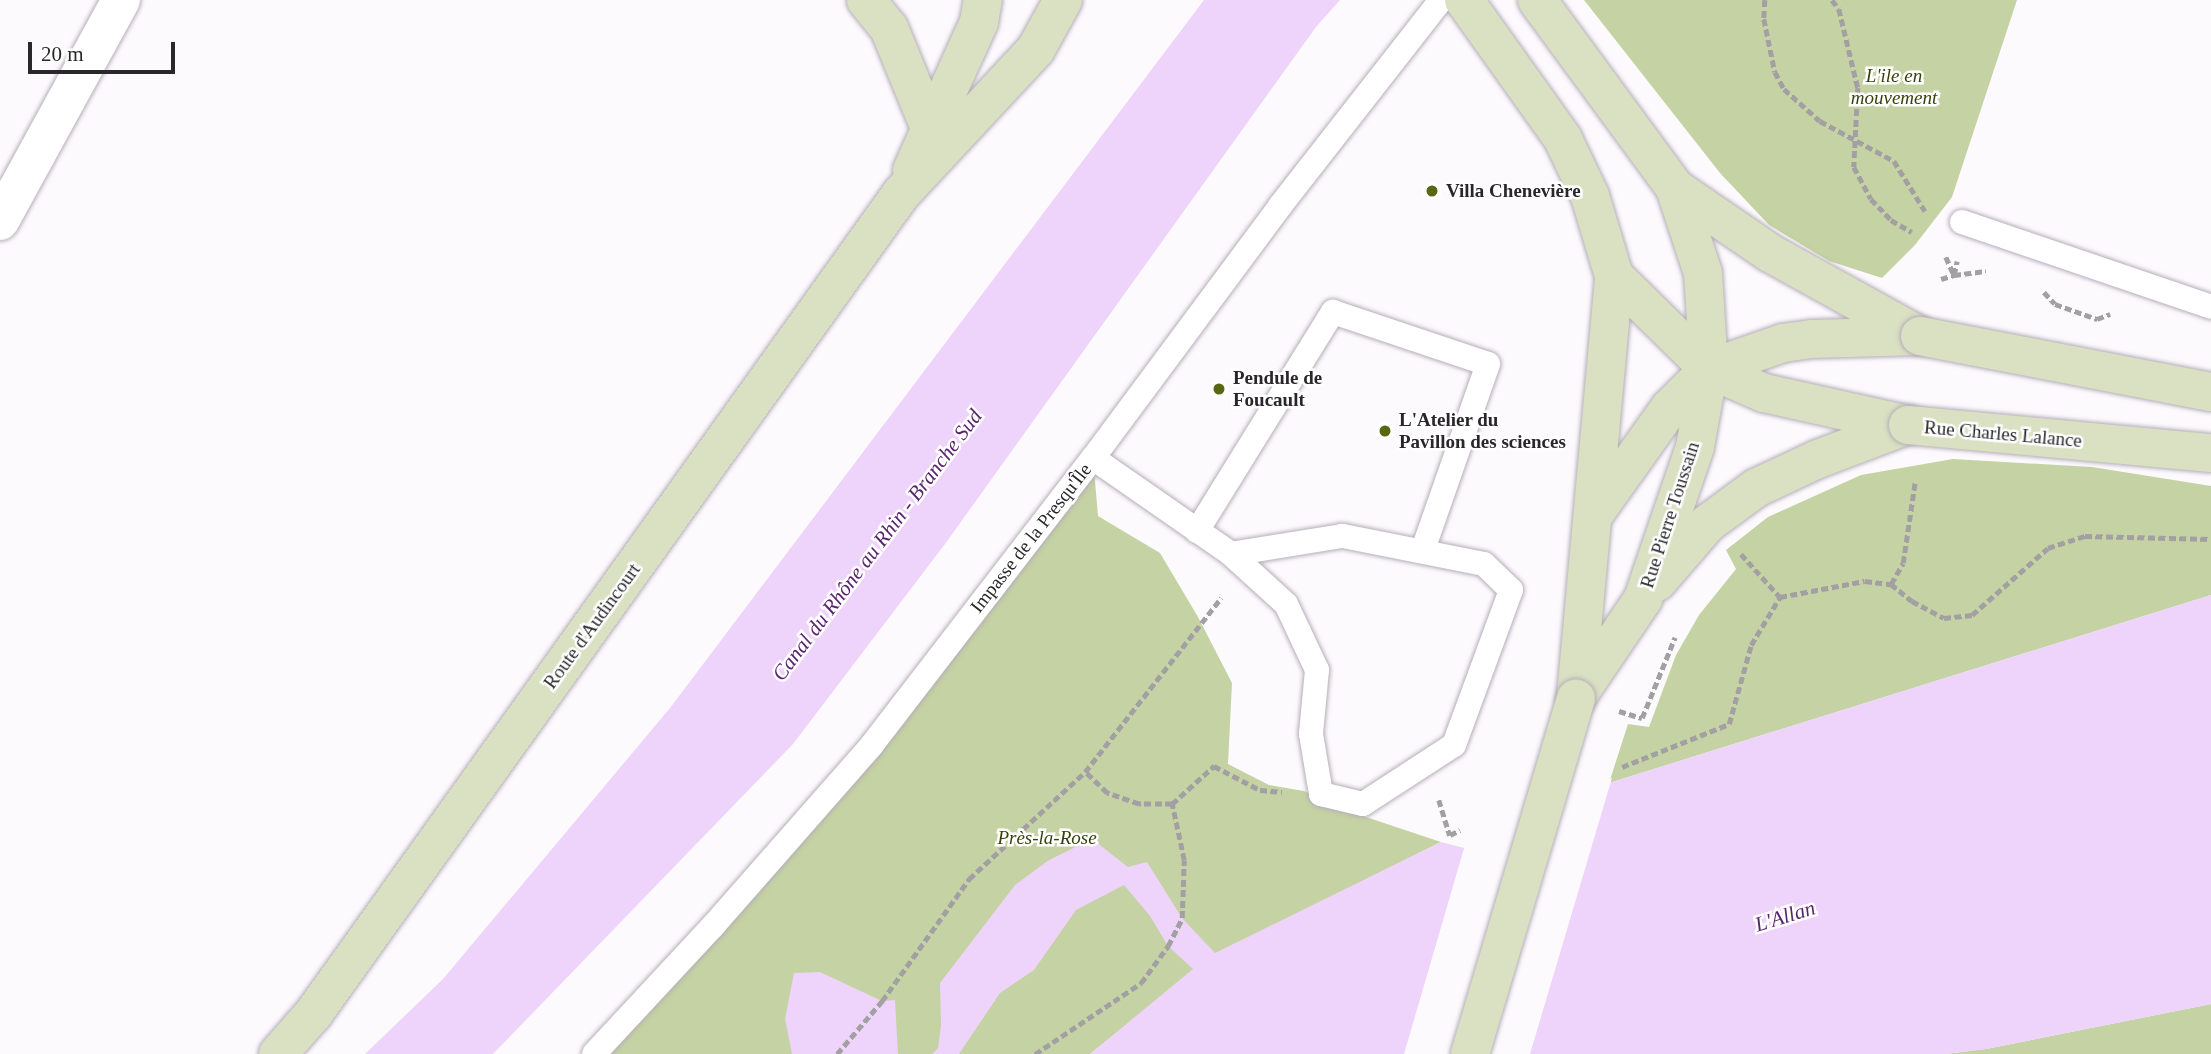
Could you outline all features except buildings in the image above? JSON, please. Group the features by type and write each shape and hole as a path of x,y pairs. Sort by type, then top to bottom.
{"main road":[{"path":"866,0 889,28 930,128"},
{"path":"901,194 979,22 983,0"},
{"path":"1036,49 1039,0"},
{"path":"901,194 1036,49 1063,0"},
{"path":"1464,0 1563,139 1590,196 1614,276 1606,389 1591,520 1576,698 1470,1054"},
{"path":"1537,0 1675,188 1770,253 1920,336"},
{"name":"Rue Pierre Toussain","path":"1576,698 1643,599 1695,447 1709,369 1703,273 1675,188"},
{"name":"Route d'Audincourt","path":"278,1054 314,1013 901,194"},
{"path":"1614,276 1709,369 1765,393 1908,425"},
{"path":"1591,520 1669,409 1709,369 1783,343 1920,336 2211,392"},
{"name":"Rue Charles Lalance","path":"1643,599 1707,524 1756,488 1818,459 1908,425 2211,453"}],"street":[{"path":"0,221 121,0"}],"lane":[{"name":"Impasse de la Presqu'Île","path":"594,1054 713,926 871,746 1093,458 1280,205 1441,0"},
{"path":"1962,222 2211,307"},
{"path":"1197,531 1333,312 1488,364 1423,550"},
{"path":"1093,458 1238,560 1286,604 1317,670 1311,734 1321,794 1363,804 1454,745 1511,590 1484,564 1342,536 1238,560"}],"path":[{"path":"1832,0 1839,9 1858,88 1854,167 1871,200 1891,220 1912,232"},
{"path":"1891,584 1903,563 1915,482"},
{"path":"1622,767 1729,724 1751,645 1780,597 1866,582 1891,584 1912,601 1944,618 1958,617 1972,615 2048,548 2085,536 2211,539"},
{"path":"1731,562 1739,552 1780,597"},
{"path":"837,1054 882,1001 969,879 1085,772 1238,560"},
{"path":"1576,698 1642,718 1680,624"},
{"path":"1085,772 1107,793 1139,804 1172,804 1214,766 1260,790 1321,794"},
{"path":"1435,788 1450,835 1460,830"},
{"path":"1035,1054 1141,983 1168,946 1182,918 1184,860 1172,804"}],"green space":[{"name":"L'ile en mouvement","path":"1584,0 2017,0 1952,197 1915,245 1882,278 1829,261 1769,225 1720,173"},
{"name":"Près-la-Rose","path":"1093,458 1098,516 1160,553 1198,617 1232,683 1228,764 1269,785 1304,791 1339,808 1441,842 1215,954 1090,1054 594,1054 713,926"},
{"path":"1953,459 2092,467 2211,486 2211,595 1609,783 1628,724 1649,727 1676,655 1699,615 1736,569 1726,550 1768,517 1861,475"},
{"path":"2211,1004 2211,1054 1945,1054 1986,1049"}],"water":[{"name":"Canal du Rhône au Rhin - Branche Sud","path":"1204,0 1340,0 1316,27 945,544 793,744 493,1054 365,1054 443,979 670,708"},
{"name":"L'Allan","path":"2211,595 2211,1004 1986,1049 1945,1054 1090,1054 1193,969 1168,946 1150,916 1124,885 1076,910 1034,970 1000,993 959,1054 932,1054 938,1048 941,1026 940,983 1015,885 1049,860 1092,839 1128,867 1147,862 1182,918 1215,953 1441,842 1468,849 1609,783"},
{"path":"820,972 882,1001 895,1000 898,1054 792,1054 785,1019 794,973"}],"pier":[{"path":"1612,778 1530,1054 1404,1054 1465,845"}],"place":[{"name":"Villa Chenevière","path":"1432,191"},
{"name":"Pendule de Foucault","path":"1219,389"},
{"name":"L'Atelier du Pavillon des sciences","path":"1385,431"}]}
